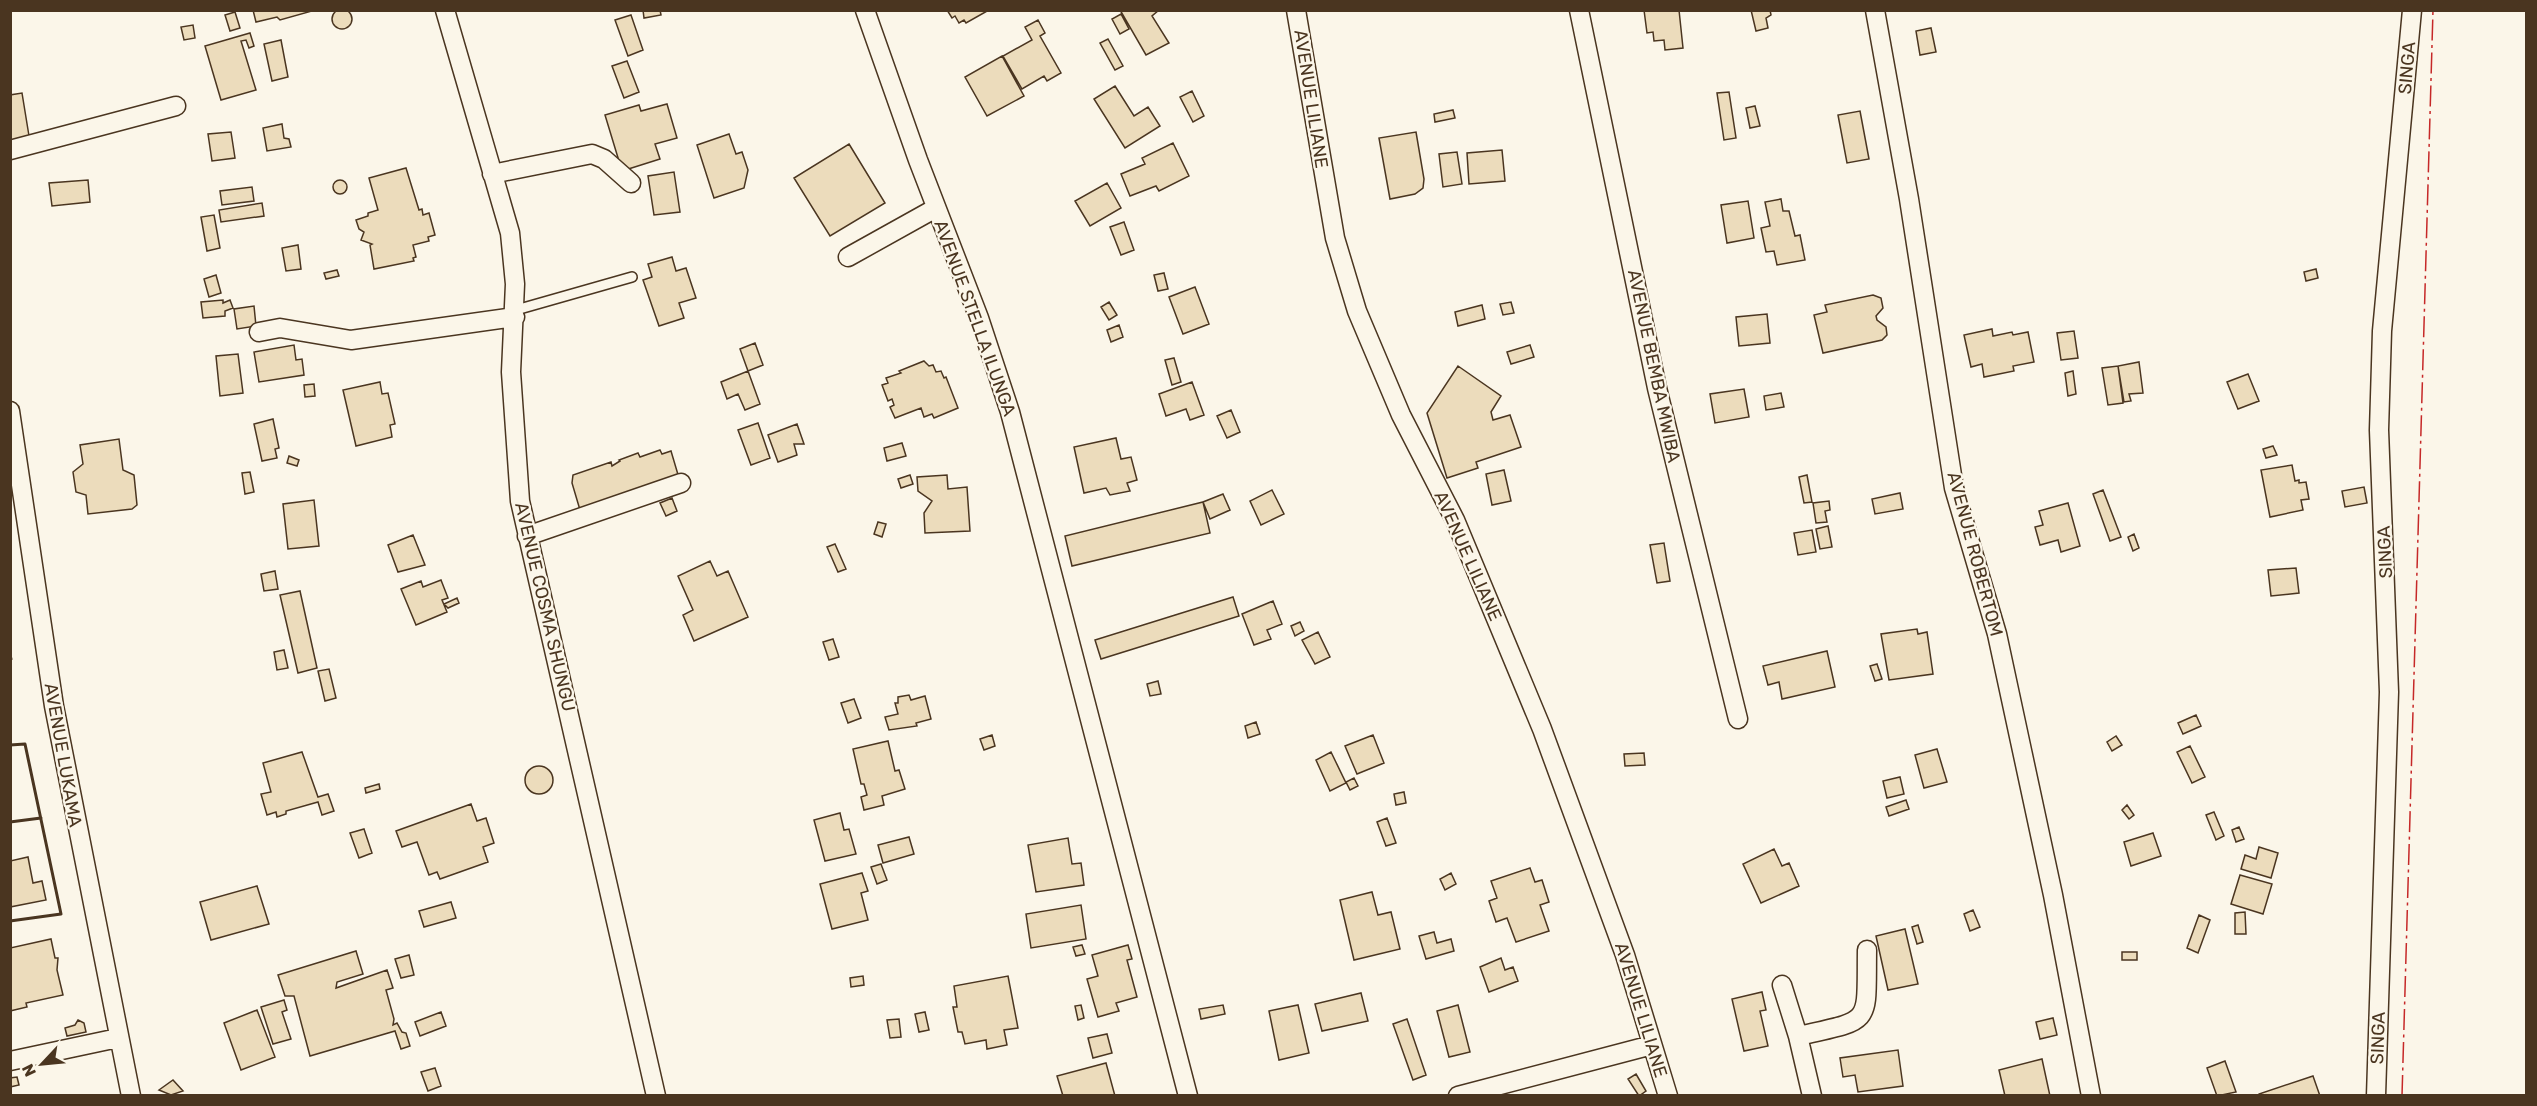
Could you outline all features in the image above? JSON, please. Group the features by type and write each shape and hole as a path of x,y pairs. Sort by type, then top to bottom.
{"street":[{"name":"AVENUE COSMA SHUNGU","path":"445,10 510,233 515,313 512,372 520,501 656,1095"},
{"name":"AVENUE STELLA ILUNGA","path":"865,10 936,208 980,318 1010,412 1188,1095"},
{"name":"AVENUE LILIANE","path":"1296,10 1335,238 1357,311 1401,415 1455,520 1542,729 1625,955 1668,1095"},
{"name":"AVENUE BEMBA MWIBA","path":"1579,10 1657,388 1738,718"},
{"name":"AVENUE ROBERTOM","path":"1875,10 1910,199 1954,488 1974,560 1990,606 1999,645 2053,895 2091,1095"},
{"name":"SINGA","path":"2376,1095 2389,692 2379,430 2382,331 2412,10"},
{"path":"10,150 176,106"},
{"path":"492,174 592,154 604,159 631,183"},
{"path":"848,257 936,208"},
{"path":"260,332 280,328 351,340 515,313"},
{"name":"AVENUE LUKAMA","path":"10,411 54,706 131,1095"},
{"path":"527,536 681,483"},
{"path":"1798,1036 1850,1025 1862,1016 1867,1005 1867,950"},
{"path":"1782,985 1798,1036 1812,1095"},
{"path":"10,1061 118,1038"},
{"path":"1458,1095 1652,1045"}],"lane":[{"path":"515,313 632,277"}],"building":[{"path":"342,9 349,12 352,19 349,26 342,29 335,26 332,19 335,12"},
{"path":"253,10 312,11 280,20 277,17 256,22"},
{"path":"643,10 660,10 661,15 644,18"},
{"path":"947,10 989,10 966,23 964,20 959,23 955,16 952,18"},
{"path":"1120,10 1159,10 1152,16 1169,43 1146,55"},
{"path":"1644,10 1679,10 1683,48 1665,50 1664,40 1654,41 1653,32 1647,33"},
{"path":"1751,10 1770,10 1771,15 1766,18 1768,28 1756,31"},
{"path":"235,12 240,28 230,31 225,15"},
{"path":"1121,14 1129,29 1120,34 1112,19"},
{"path":"631,15 643,50 628,56 615,20"},
{"path":"1038,20 1045,33 1040,36 1061,73 1047,81 1044,76 1022,89 1003,56 1032,40 1025,27"},
{"path":"193,25 195,38 184,40 181,27"},
{"path":"1931,28 1936,52 1920,55 1916,31"},
{"path":"250,33 254,46 249,48 246,40 241,41 256,90 221,100 205,46"},
{"path":"1108,39 1123,66 1115,70 1100,43"},
{"path":"281,40 288,77 272,81 264,44"},
{"path":"1002,56 1024,96 987,116 965,77"},
{"path":"627,61 639,92 624,98 612,66"},
{"path":"1115,86 1134,116 1148,107 1160,126 1125,148 1094,99"},
{"path":"1192,91 1204,116 1193,122 1180,97"},
{"path":"1729,92 1736,138 1724,140 1717,93"},
{"path":"22,93 30,142 10,145 10,95"},
{"path":"667,104 677,138 655,144 660,159 622,171 605,115 639,105 641,111"},
{"path":"1755,106 1760,126 1750,128 1746,108"},
{"path":"1453,110 1455,118 1435,122 1434,114"},
{"path":"1860,111 1869,159 1847,163 1838,115"},
{"path":"282,124 284,138 289,139 291,147 267,151 263,128"},
{"path":"231,132 235,158 212,161 208,134"},
{"path":"1416,132 1424,179 1423,188 1415,194 1390,199 1379,138"},
{"path":"729,134 736,154 742,152 748,170 744,188 714,198 697,145"},
{"path":"1173,143 1189,176 1159,191 1156,186 1130,196 1121,174 1145,164 1142,158"},
{"path":"849,144 885,203 830,236 794,178"},
{"path":"1502,150 1505,181 1469,184 1467,153"},
{"path":"1457,152 1462,184 1443,187 1439,154"},
{"path":"406,168 419,210 422,209 423,215 429,213 435,235 428,237 429,241 413,245 416,257 413,258 414,261 374,269 370,245 372,244 361,240 364,232 359,229 356,220 378,210 369,178"},
{"path":"674,172 680,212 654,215 648,176"},
{"path":"88,180 90,202 52,206 49,183"},
{"path":"340,180 345,182 347,187 345,192 340,194 335,192 333,187 335,182"},
{"path":"1107,183 1121,208 1090,226 1075,201"},
{"path":"252,187 254,201 222,205 220,191"},
{"path":"1781,199 1783,211 1789,211 1795,236 1800,235 1805,260 1777,265 1774,251 1766,252 1761,228 1770,226 1765,202"},
{"path":"1748,201 1754,238 1727,243 1721,205"},
{"path":"262,203 264,216 221,222 219,210"},
{"path":"214,215 220,248 207,251 201,217"},
{"path":"1124,222 1134,250 1121,255 1110,227"},
{"path":"298,245 301,269 286,271 282,248"},
{"path":"672,257 676,271 686,268 696,298 679,303 684,318 659,326 643,280 652,277 648,264"},
{"path":"2316,269 2318,278 2306,281 2304,272"},
{"path":"337,270 339,276 326,279 324,273"},
{"path":"1164,273 1168,289 1158,291 1154,275"},
{"path":"216,275 221,293 209,297 204,279"},
{"path":"1195,287 1209,324 1183,334 1169,297"},
{"path":"1873,295 1881,298 1883,308 1876,316 1877,320 1886,327 1887,335 1882,340 1823,353 1814,315 1827,312 1825,305"},
{"path":"223,300 223,303 230,300 233,308 225,311 225,316 203,318 201,302"},
{"path":"1109,302 1117,315 1109,320 1101,307"},
{"path":"1511,302 1514,313 1503,315 1500,304"},
{"path":"1482,305 1485,319 1458,326 1455,312"},
{"path":"254,306 256,326 237,329 234,309"},
{"path":"1767,314 1770,343 1739,346 1736,317"},
{"path":"1119,325 1123,337 1111,342 1107,330"},
{"path":"1992,329 1993,336 2012,332 2013,335 2028,332 2034,362 2013,366 2014,371 1984,377 1982,364 1971,367 1964,335"},
{"path":"2074,331 2078,358 2061,360 2057,333"},
{"path":"755,343 763,365 748,371 740,349"},
{"path":"294,345 296,360 302,359 304,375 259,382 254,352"},
{"path":"1530,345 1534,357 1511,364 1507,352"},
{"path":"238,354 243,393 220,396 216,356"},
{"path":"1174,358 1181,382 1172,385 1165,360"},
{"path":"924,361 929,366 933,365 936,372 941,371 944,378 946,377 958,408 934,418 932,414 924,417 921,408 895,418 890,407 894,405 892,399 888,401 882,385 888,383 886,378"},
{"path":"2139,362 2143,393 2129,394 2131,401 2124,402 2118,366"},
{"path":"1458,366 1501,396 1491,412 1493,420 1510,415 1521,447 1476,462 1478,468 1447,478 1427,413"},
{"path":"2118,366 2123,403 2108,405 2102,368"},
{"path":"748,371 760,404 745,410 738,394 727,399 721,382"},
{"path":"2073,371 2076,394 2068,396 2065,373"},
{"path":"2248,374 2259,401 2238,409 2227,382"},
{"path":"380,382 382,394 388,393 395,424 390,425 392,437 356,446 343,390"},
{"path":"1192,382 1204,415 1190,420 1186,409 1166,416 1159,394"},
{"path":"314,384 315,396 305,397 304,385"},
{"path":"1744,389 1749,417 1715,423 1710,394"},
{"path":"1781,393 1784,407 1766,410 1764,396"},
{"path":"1231,410 1240,432 1227,438 1217,416"},
{"path":"273,419 279,448 275,449 277,458 262,461 254,424"},
{"path":"758,423 770,458 751,465 738,430"},
{"path":"797,424 804,444 794,444 797,455 778,462 768,435"},
{"path":"1116,438 1121,459 1131,457 1137,480 1127,483 1130,491 1110,495 1106,488 1084,493 1074,447"},
{"path":"119,439 123,470 134,475 137,505 132,509 88,514 86,495 76,492 73,472 83,464 80,445"},
{"path":"902,443 906,456 887,461 884,448"},
{"path":"2273,446 2277,455 2266,458 2263,449"},
{"path":"660,450 662,454 671,451 679,478 580,510 572,483 573,475 611,462 612,466 619,460 638,453 640,457"},
{"path":"289,456 299,460 297,466 287,463"},
{"path":"2292,465 2295,481 2306,482 2309,499 2301,500 2303,510 2270,517 2261,470"},
{"path":"1504,470 1511,501 1492,505 1486,474"},
{"path":"250,472 254,492 245,494 242,473"},
{"path":"910,475 913,484 901,488 898,479"},
{"path":"947,475 948,489 967,487 970,531 925,533 924,513 932,501 918,491 917,477"},
{"path":"1807,475 1812,502 1804,503 1799,477"},
{"path":"2364,487 2367,503 2345,507 2342,491"},
{"path":"1272,490 1284,514 1261,525 1250,501"},
{"path":"2103,490 2121,537 2110,541 2093,494"},
{"path":"1900,493 1903,509 1875,514 1872,499"},
{"path":"1223,494 1230,510 1210,519 1203,502"},
{"path":"672,498 677,511 666,516 660,503"},
{"path":"314,500 319,546 288,549 283,504"},
{"path":"1829,501 1830,510 1825,511 1827,522 1816,523 1813,503"},
{"path":"1203,502 1210,533 1072,566 1065,536"},
{"path":"2068,503 2080,546 2061,552 2058,540 2040,545 2035,527 2043,525 2039,511"},
{"path":"878,522 886,524 882,537 874,534"},
{"path":"1828,526 1832,547 1820,549 1816,529"},
{"path":"1812,530 1816,552 1798,555 1794,533"},
{"path":"2134,534 2139,548 2133,551 2128,537"},
{"path":"413,535 425,565 398,572 388,545"},
{"path":"1664,543 1670,581 1657,583 1650,545"},
{"path":"835,544 846,569 838,572 827,547"},
{"path":"710,561 717,576 728,571 748,617 694,641 683,615 693,610 678,576"},
{"path":"2296,568 2299,593 2271,596 2268,570"},
{"path":"275,571 278,589 264,591 261,574"},
{"path":"441,580 448,598 442,600 447,612 416,625 401,589 421,581 423,587"},
{"path":"300,591 317,668 298,673 280,595"},
{"path":"1233,597 1239,616 1101,659 1095,640"},
{"path":"457,598 459,603 448,608 444,604"},
{"path":"1273,601 1282,624 1267,630 1271,639 1254,645 1242,614"},
{"path":"1300,622 1304,631 1295,636 1291,626"},
{"path":"1917,629 1918,634 1927,632 1933,674 1889,680 1881,634"},
{"path":"1318,632 1330,657 1315,664 1302,640"},
{"path":"833,639 839,657 829,660 823,642"},
{"path":"284,650 288,668 277,670 274,652"},
{"path":"1827,651 1835,687 1782,699 1779,682 1768,685 1763,666"},
{"path":"1877,664 1882,679 1875,681 1870,666"},
{"path":"329,669 336,698 325,701 318,671"},
{"path":"1158,681 1161,694 1150,696 1147,684"},
{"path":"909,695 911,700 925,696 931,719 916,723 917,726 889,730 885,717 898,714 895,703 898,703 898,697"},
{"path":"854,699 861,718 848,723 841,703"},
{"path":"2196,715 2201,726 2183,734 2178,723"},
{"path":"1256,722 1260,734 1248,738 1245,726"},
{"path":"992,735 995,746 984,750 980,739"},
{"path":"1373,735 1384,763 1357,774 1345,746"},
{"path":"2116,736 2122,745 2112,751 2107,742"},
{"path":"888,741 895,771 899,770 905,789 882,796 884,805 864,810 861,797 867,795 864,784 861,784 853,749"},
{"path":"2190,746 2205,777 2192,783 2177,752"},
{"path":"1937,749 1947,782 1924,788 1915,755"},
{"path":"302,752 318,797 328,794 334,811 322,815 318,802 286,811 286,814 277,817 276,812 267,815 261,794 271,792 263,763"},
{"path":"1331,752 1346,783 1330,791 1316,760"},
{"path":"1644,753 1645,765 1625,766 1624,754"},
{"path":"539,766 549,770 553,780 549,790 539,794 529,790 525,780 529,770"},
{"path":"1900,777 1904,794 1887,798 1883,781"},
{"path":"1354,778 1358,786 1350,790 1346,782"},
{"path":"379,784 380,789 366,793 365,788"},
{"path":"1404,792 1406,803 1396,805 1394,794"},
{"path":"1906,800 1909,809 1889,816 1886,807"},
{"path":"471,804 477,821 486,818 494,843 483,847 488,862 440,879 437,872 429,875 417,842 402,847 396,831"},
{"path":"2127,805 2134,815 2129,819 2122,810"},
{"path":"2214,812 2224,836 2216,840 2206,815"},
{"path":"840,813 844,830 849,829 856,854 825,861 814,820"},
{"path":"1387,818 1396,843 1386,846 1377,822"},
{"path":"2239,827 2244,839 2236,842 2232,830"},
{"path":"364,829 372,853 359,858 350,833"},
{"path":"2153,833 2161,856 2131,866 2124,842"},
{"path":"909,837 914,854 883,863 878,845"},
{"path":"1068,838 1072,864 1081,863 1084,885 1036,892 1028,845"},
{"path":"2259,847 2278,853 2271,878 2241,869 2245,855 2256,859"},
{"path":"1774,849 1782,866 1789,863 1799,886 1761,903 1743,864"},
{"path":"28,857 33,883 42,881 46,900 10,907 10,861"},
{"path":"881,864 887,880 877,884 871,867"},
{"path":"1530,868 1535,882 1542,880 1549,902 1540,905 1549,931 1516,942 1507,918 1496,922 1489,901 1497,898 1491,881"},
{"path":"862,873 868,891 861,893 868,920 832,929 820,884"},
{"path":"1451,873 1456,884 1445,890 1440,879"},
{"path":"2240,875 2272,884 2263,914 2231,904"},
{"path":"257,886 269,924 211,940 200,902"},
{"path":"1372,892 1378,915 1391,912 1400,949 1354,960 1340,900"},
{"path":"451,902 456,918 424,927 419,911"},
{"path":"1081,905 1086,939 1031,948 1026,914"},
{"path":"1973,910 1980,927 1970,931 1964,914"},
{"path":"2245,912 2246,934 2235,934 2235,913"},
{"path":"2199,915 2210,920 2198,953 2187,948"},
{"path":"1918,925 1923,942 1917,944 1912,927"},
{"path":"1905,929 1918,984 1888,990 1876,936"},
{"path":"1434,932 1437,943 1451,939 1454,951 1426,959 1419,936"},
{"path":"51,939 55,958 58,958 57,970 63,995 26,1003 27,1007 10,1011 10,948"},
{"path":"1082,945 1085,954 1076,956 1073,947"},
{"path":"1128,945 1132,959 1127,960 1137,997 1116,1003 1119,1011 1098,1017 1087,979 1098,976 1092,955"},
{"path":"356,951 363,974 337,982 336,988 387,970 393,988 386,990 394,1019 393,1025 397,1023 402,1032 406,1033 410,1046 401,1049 395,1031 310,1056 294,996 285,996 278,975"},
{"path":"2122,952 2137,952 2137,960 2122,960"},
{"path":"409,955 414,975 401,978 395,959"},
{"path":"1501,958 1505,970 1513,967 1518,981 1489,992 1480,967"},
{"path":"863,976 864,985 851,987 850,978"},
{"path":"1008,976 1018,1028 1004,1030 1007,1045 987,1049 986,1040 965,1044 962,1032 958,1032 953,1007 957,1007 954,986"},
{"path":"1762,992 1766,1010 1760,1011 1768,1046 1744,1051 1732,999"},
{"path":"1361,993 1368,1021 1322,1031 1315,1004"},
{"path":"284,1000 287,1010 282,1012 291,1039 273,1044 261,1007"},
{"path":"1081,1005 1084,1018 1078,1020 1075,1006"},
{"path":"1223,1005 1225,1014 1201,1019 1199,1009"},
{"path":"1298,1005 1309,1053 1279,1060 1269,1011"},
{"path":"1458,1005 1470,1052 1449,1057 1437,1011"},
{"path":"257,1010 275,1057 241,1070 224,1023"},
{"path":"441,1012 446,1026 420,1036 415,1022"},
{"path":"925,1012 929,1030 919,1032 915,1014"},
{"path":"2053,1018 2057,1035 2040,1039 2036,1022"},
{"path":"899,1019 901,1037 890,1038 887,1020"},
{"path":"1407,1019 1426,1075 1413,1080 1393,1024"},
{"path":"78,1020 84,1023 86,1032 67,1036 65,1028 75,1025"},
{"path":"1107,1034 1112,1053 1093,1058 1088,1038"},
{"path":"1898,1050 1903,1086 1858,1092 1855,1075 1843,1077 1840,1058"},
{"path":"2042,1059 2050,1096 2005,1096 1999,1070"},
{"path":"2225,1061 2236,1092 2217,1096 2207,1068"},
{"path":"1106,1063 1115,1096 1063,1096 1057,1076"},
{"path":"435,1068 441,1086 428,1091 421,1072"},
{"path":"1636,1074 1646,1091 1639,1096 1628,1079"},
{"path":"2313,1076 2320,1096 2259,1096 2259,1094"},
{"path":"17,1077 19,1085 10,1087 10,1078"},
{"path":"173,1080 183,1091 171,1095 159,1090"}],"wall":[{"path":"10,655 11,659"},
{"path":"10,745 25,744 61,914 10,921"},
{"path":"10,822 41,818"}],"power":[{"path":"2402,1096 2433,10"}]}
